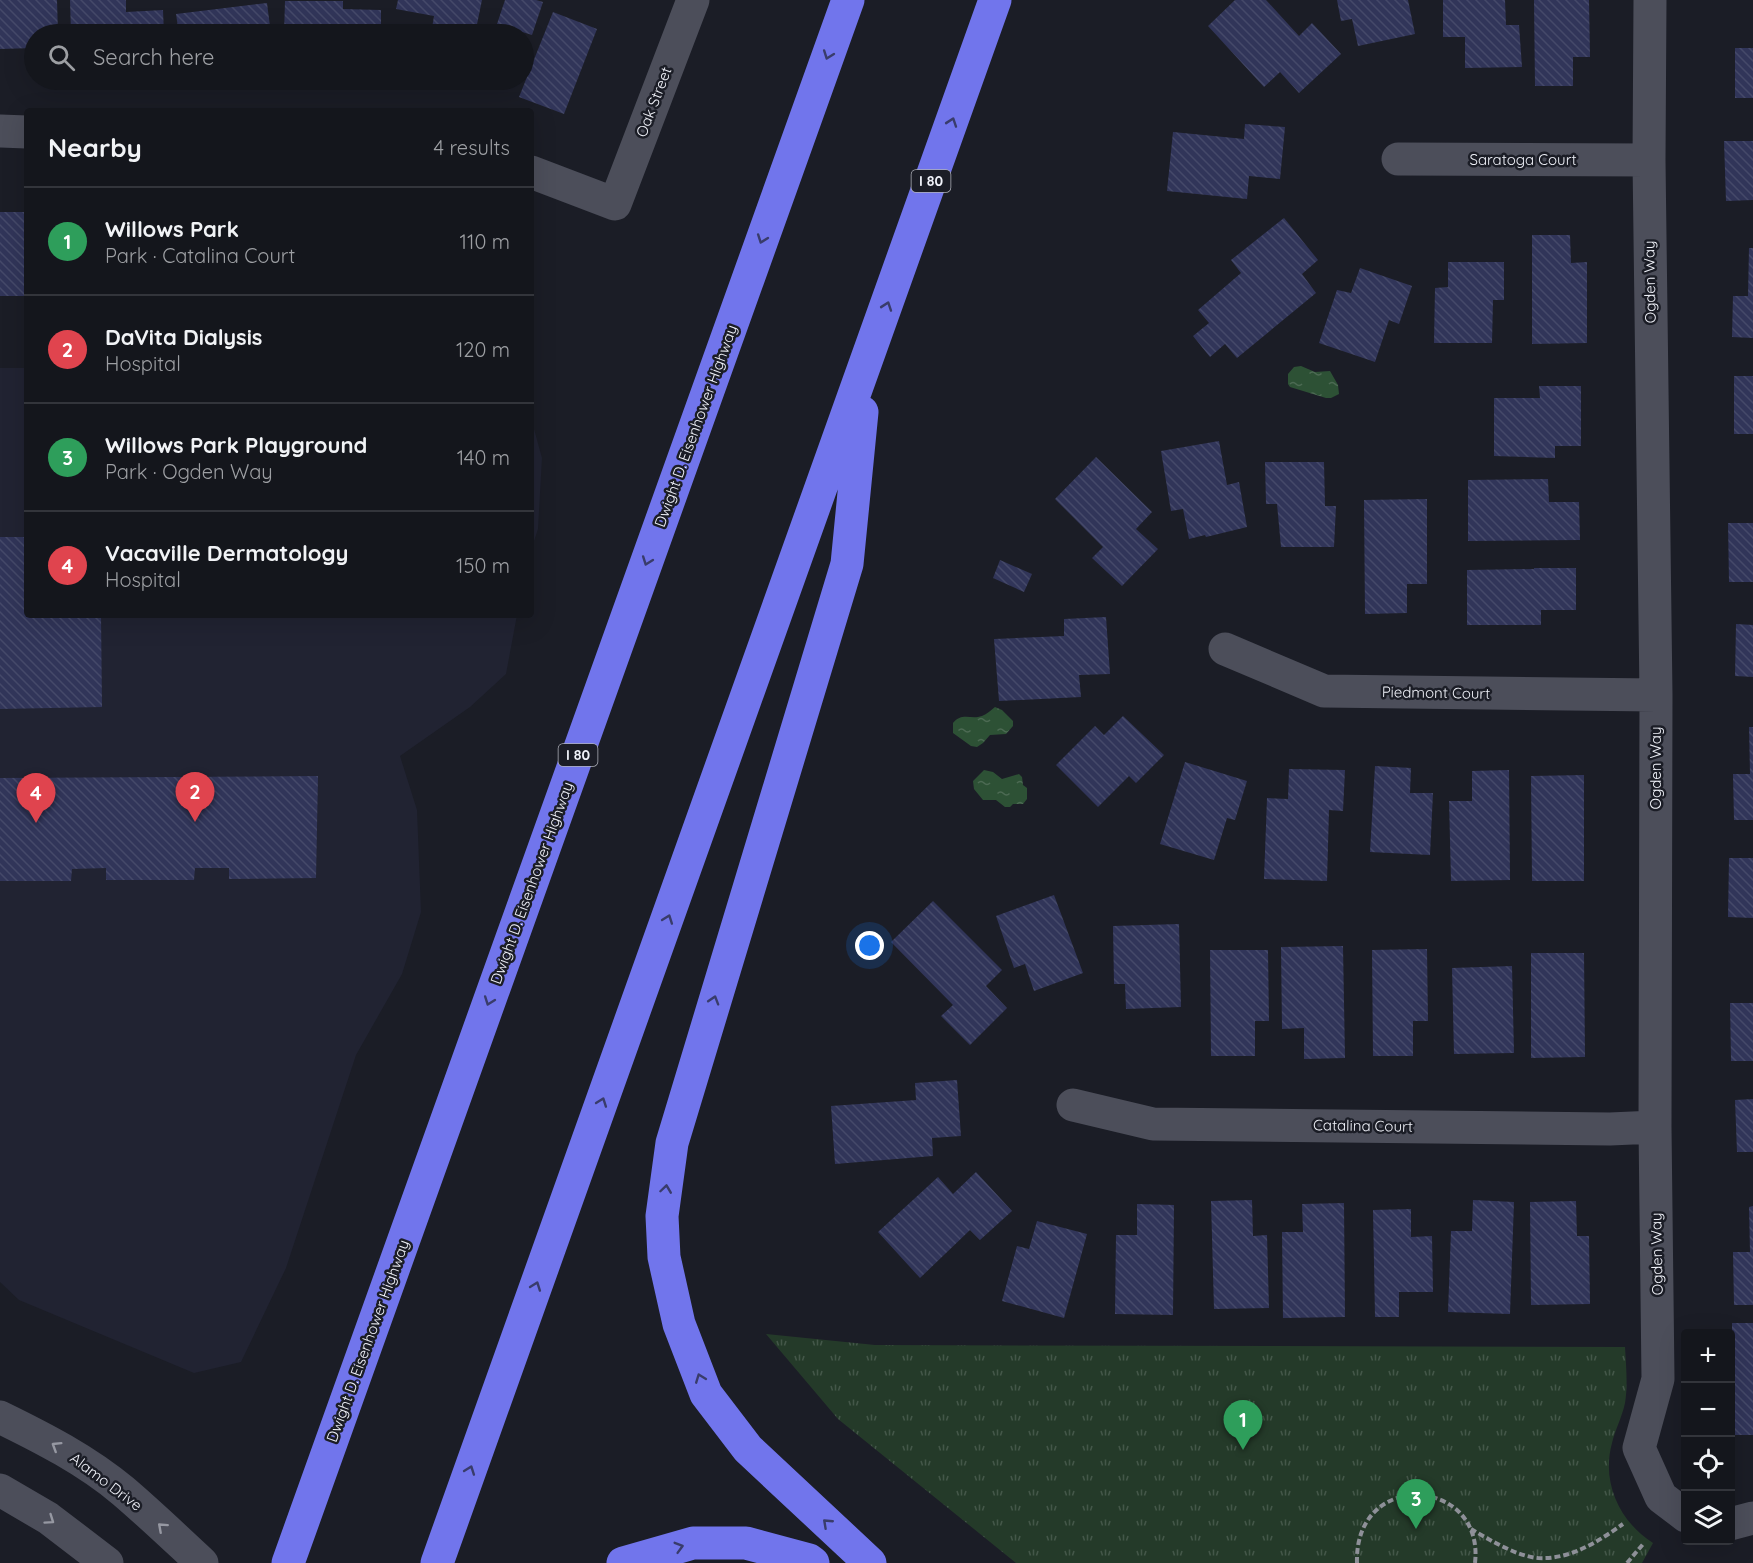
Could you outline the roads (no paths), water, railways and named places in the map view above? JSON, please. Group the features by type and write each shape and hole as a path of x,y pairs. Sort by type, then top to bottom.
{"highway":[{"name":"Dwight D. Eisenhower Highway","path":"288,1563 848,0"},
{"name":"I 80","path":"437,1563 995,0"},
{"path":"867,362 847,564 672,1143 662,1216 664,1257 680,1324 706,1394 748,1449 870,1563"},
{"path":"275,1563 308,1509"},
{"path":"623,1563 693,1543 746,1543 813,1563"}],"street":[{"name":"Oak Street","path":"534,173 615,204 693,0"},
{"name":"Ogden Way","path":"1650,0 1649,160 1656,695 1655,1127 1658,1379 1639,1448 1661,1497 1681,1512"},
{"path":"0,131 24,132"},
{"name":"Saratoga Court","path":"1398,159 1649,160"},
{"name":"Piedmont Court","path":"1225,649 1324,691 1656,695"},
{"name":"Catalina Court","path":"1073,1105 1153,1124 1610,1129 1655,1127"},
{"name":"Alamo Drive","path":"0,1416 43,1438 89,1466 122,1490 202,1563"},
{"path":"0,1490 48,1518 106,1562"},
{"path":"1735,1523 1753,1518"}],"water":[{"path":"1301,366 1315,372 1330,371 1338,385 1339,394 1326,398 1290,387 1288,374 1294,367"},
{"path":"995,707 1002,710 1013,721 1013,726 1006,734 990,735 977,747 971,746 953,733 953,723 956,720 963,717 982,716"},
{"path":"984,770 993,772 1002,779 1019,774 1023,785 1027,788 1027,799 1023,804 1013,804 1010,807 1005,807 996,800 983,800 974,789 973,781"}],"place":[{"name":"DaVita Dialysis","path":"195,822"},
{"name":"Vacaville Dermatology","path":"36,823"},
{"name":"Willows Park","path":"1243,1450"},
{"name":"Willows Park Playground","path":"1416,1529"}]}
